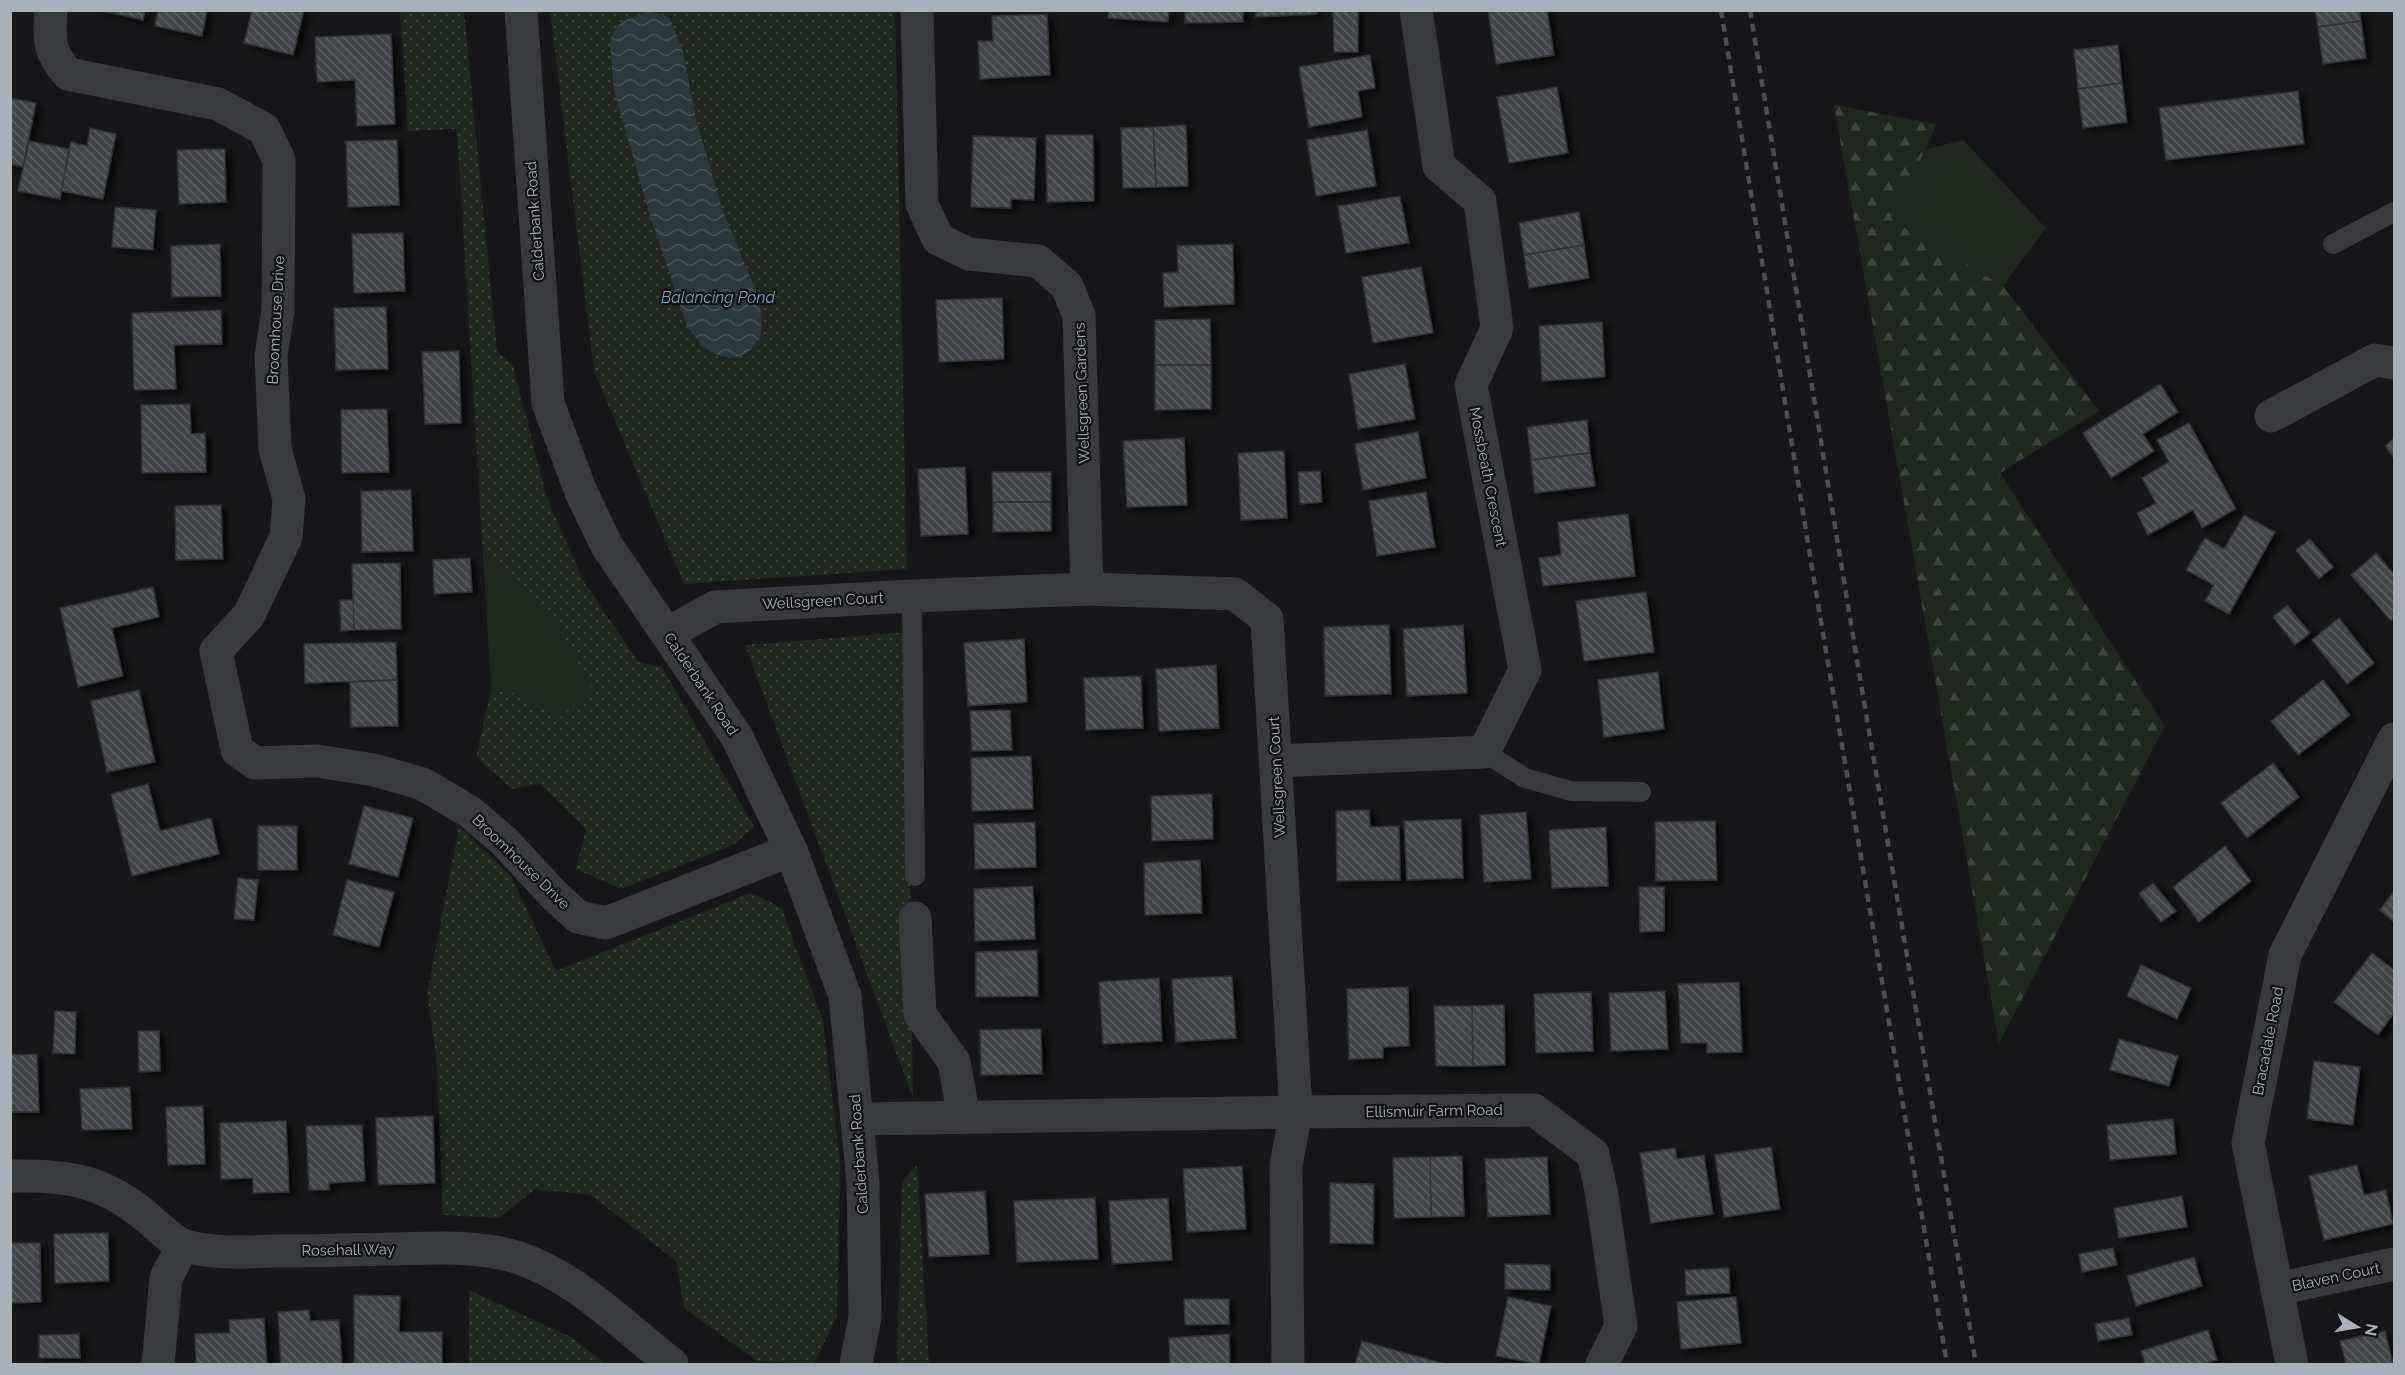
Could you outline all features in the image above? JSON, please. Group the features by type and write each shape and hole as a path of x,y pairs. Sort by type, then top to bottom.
{"street":[{"name":"Broomhouse Drive","path":"51,10 50,34 55,58 69,74 218,104 264,129 279,160 278,310 271,356 275,449 289,499 286,537 249,615 216,651 237,750 255,763 317,761 374,770 423,784 470,812 578,917 606,923 791,849"},
{"name":"Calderbank Road","path":"521,10 548,403 581,492 607,546 737,737 791,849 845,996 863,1182 865,1317 856,1365"},
{"name":"Wellsgreen Gardens","path":"916,10 922,204 938,239 969,254 1038,261 1067,286 1079,316 1088,589"},
{"name":"Mossbeath Crescent","path":"1416,10 1439,166 1480,201 1497,328 1471,385 1525,670 1484,752"},
{"path":"2271,416 2375,360 2394,363"},
{"name":"Wellsgreen Court","path":"667,634 715,607 1088,589 1235,594 1267,619 1296,1112"},
{"name":"Bracadale Road","path":"2292,1365 2248,1143 2285,955 2394,739"},
{"path":"1276,761 1484,752"},
{"path":"915,918 920,1014 954,1062 964,1117"},
{"name":"Ellismuir Farm Road","path":"1296,1112 1534,1110 1593,1154 1601,1190 1621,1326 1602,1365"},
{"path":"857,1119 1296,1112 1286,1165 1288,1365"},
{"name":"Rosehall Way","path":"10,1176 42,1176 90,1182 122,1197 183,1245 224,1252 478,1249 516,1258 582,1292 615,1316 672,1365"},
{"path":"158,1365 166,1278 183,1245"},
{"name":"Blaven Court","path":"2277,1289 2394,1264"}],"lane":[{"path":"2333,244 2394,212"},
{"path":"912,596 915,876"},
{"path":"1484,752 1525,778 1571,791 1641,792"}],"green space":[{"path":"400,11 464,11 497,351 513,366 547,498 583,580 638,662 662,667 754,827 733,845 621,889 576,869 586,829 540,784 512,789 476,757 491,690 509,691 531,701 548,608 483,554 457,129 408,131"},
{"path":"550,11 895,11 907,569 684,584 594,371"},
{"path":"1834,105 1936,124 1891,218 2003,286 2099,411 2000,473 2165,726 1999,1043"},
{"path":"1963,140 2046,228 2003,286 1891,218 1926,149"},
{"path":"483,554 548,608 592,688 560,718 509,691 491,690"},
{"path":"907,632 913,1098 745,645"},
{"path":"459,826 511,876 556,971 751,893 782,908 823,1022 840,1160 837,1316 814,1364 757,1361 684,1308 676,1261 591,1195 535,1189 499,1218 443,1215 436,1055 427,994"},
{"path":"917,1165 929,1364 897,1364 902,1182"},
{"path":"469,1290 573,1338 605,1364 469,1364"}],"water":[{"name":"Balancing Pond","path":"649,11 669,17 682,48 697,123 722,209 754,286 762,315 761,335 751,350 737,358 720,356 703,347 687,326 647,206 614,90 610,46 612,34 622,21"}],"building":[{"path":"99,10 145,10 143,20"},
{"path":"158,10 207,10 202,36 155,26"},
{"path":"252,10 304,10 293,55 244,43"},
{"path":"1109,10 1169,10 1168,22 1108,18"},
{"path":"1185,10 1243,10 1243,22 1185,23"},
{"path":"1256,10 1317,10 1317,14 1256,17"},
{"path":"1333,10 1358,10 1358,52 1334,52"},
{"path":"1488,10 1547,10 1554,55 1496,64"},
{"path":"2315,10 2359,10 2361,21 2318,27"},
{"path":"1047,14 1050,75 980,79 978,41 993,41 992,16"},
{"path":"2361,21 2366,58 2323,64 2318,27"},
{"path":"391,34 395,124 357,126 355,80 317,82 315,37"},
{"path":"2118,45 2122,83 2078,89 2074,50"},
{"path":"1370,55 1375,88 1358,91 1362,117 1309,127 1299,67"},
{"path":"2122,83 2127,122 2083,128 2078,89"},
{"path":"1557,87 1568,153 1509,163 1497,97"},
{"path":"2298,91 2304,144 2166,160 2159,108"},
{"path":"10,98 36,103 23,167 10,164"},
{"path":"1186,125 1188,186 1156,187 1153,127"},
{"path":"1153,127 1156,187 1123,188 1121,128"},
{"path":"90,128 116,134 103,199 61,191 71,142 87,146"},
{"path":"1367,130 1376,186 1316,196 1307,140"},
{"path":"1046,135 1093,135 1094,201 1047,202"},
{"path":"973,136 1036,138 1034,200 1011,199 1011,208 971,207"},
{"path":"397,140 399,205 348,207 346,141"},
{"path":"29,141 69,149 60,199 18,191"},
{"path":"225,149 226,202 179,204 177,150"},
{"path":"1400,196 1409,243 1346,253 1338,206"},
{"path":"115,207 156,210 153,250 112,247"},
{"path":"1579,212 1584,245 1524,255 1519,223"},
{"path":"403,233 405,291 354,293 352,234"},
{"path":"220,244 221,296 172,297 171,246"},
{"path":"1233,244 1234,304 1164,307 1163,273 1178,272 1177,246"},
{"path":"1584,245 1589,278 1529,288 1524,255"},
{"path":"1421,267 1433,333 1373,343 1362,277"},
{"path":"1002,298 1004,359 939,362 936,300"},
{"path":"386,307 388,369 336,370 334,308"},
{"path":"221,310 222,344 174,345 176,389 134,390 132,313"},
{"path":"1210,319 1211,365 1155,365 1155,320"},
{"path":"1602,322 1605,377 1542,381 1539,326"},
{"path":"459,351 461,423 425,424 422,352"},
{"path":"1405,364 1415,419 1358,429 1349,374"},
{"path":"1155,365 1211,365 1211,409 1155,410"},
{"path":"2160,384 2178,412 2143,434 2154,451 2111,478 2083,433"},
{"path":"190,404 191,434 205,433 206,472 142,473 141,405"},
{"path":"387,409 389,472 342,473 341,410"},
{"path":"1587,420 1590,453 1531,460 1527,427"},
{"path":"2189,423 2236,509 2202,528 2193,510 2148,535 2137,513 2156,503 2142,478 2169,462 2157,440"},
{"path":"1418,432 1426,478 1363,490 1355,444"},
{"path":"1184,438 1187,505 1127,507 1123,441"},
{"path":"2394,438 2394,458 2385,446"},
{"path":"1284,451 1287,518 1241,520 1238,453"},
{"path":"1590,453 1595,486 1535,493 1531,460"},
{"path":"965,467 968,534 921,536 918,469"},
{"path":"1320,471 1322,502 1300,504 1298,472"},
{"path":"992,472 1051,472 1051,502 993,502"},
{"path":"411,490 413,551 362,552 361,491"},
{"path":"1426,492 1435,547 1377,556 1369,501"},
{"path":"993,502 1051,502 1051,531 993,532"},
{"path":"221,505 223,559 176,560 175,506"},
{"path":"1628,514 1635,576 1543,586 1539,558 1561,555 1558,522"},
{"path":"2244,515 2275,532 2229,614 2205,601 2214,585 2186,570 2205,538 2224,549"},
{"path":"2310,539 2333,567 2319,579 2296,550"},
{"path":"2376,553 2394,574 2394,618 2391,621 2351,575"},
{"path":"470,558 472,592 434,594 433,560"},
{"path":"400,563 401,629 354,630 352,564"},
{"path":"153,587 159,617 112,628 123,676 78,687 60,608"},
{"path":"1646,592 1654,652 1584,661 1576,601"},
{"path":"340,600 353,600 354,630 341,631"},
{"path":"2287,605 2310,633 2295,645 2273,617"},
{"path":"2339,618 2374,663 2347,684 2312,640"},
{"path":"1389,625 1391,694 1325,696 1324,627"},
{"path":"1463,625 1467,693 1407,696 1403,629"},
{"path":"1024,639 1027,702 968,706 964,643"},
{"path":"396,642 397,680 305,683 304,644"},
{"path":"1216,665 1219,728 1159,731 1156,669"},
{"path":"1658,672 1664,729 1604,737 1598,680"},
{"path":"1141,676 1143,728 1086,730 1084,678"},
{"path":"397,680 398,726 351,727 350,682"},
{"path":"2323,680 2350,715 2298,755 2271,721"},
{"path":"139,690 155,762 107,772 91,701"},
{"path":"1010,710 1012,750 972,751 970,711"},
{"path":"1031,756 1033,809 972,811 971,758"},
{"path":"2273,763 2299,797 2247,838 2221,803"},
{"path":"148,784 160,831 211,818 219,854 132,876 111,794"},
{"path":"1212,794 1213,839 1152,841 1151,796"},
{"path":"364,806 413,818 398,877 349,864"},
{"path":"1369,810 1370,827 1399,826 1400,880 1337,881 1336,811"},
{"path":"1526,812 1531,879 1484,882 1480,815"},
{"path":"1461,819 1463,878 1407,880 1404,821"},
{"path":"1715,821 1717,880 1656,881 1655,822"},
{"path":"1035,822 1036,867 975,869 974,824"},
{"path":"258,826 297,826 297,870 258,870"},
{"path":"1606,827 1608,886 1552,888 1549,830"},
{"path":"2225,846 2251,881 2199,922 2173,887"},
{"path":"1200,860 1202,913 1145,915 1144,863"},
{"path":"238,878 258,880 254,920 234,919"},
{"path":"347,880 394,892 379,947 333,935"},
{"path":"2153,883 2176,911 2161,922 2139,894"},
{"path":"1033,886 1035,939 975,941 974,889"},
{"path":"1639,887 1664,887 1664,931 1640,932"},
{"path":"2394,891 2394,922 2380,910"},
{"path":"1037,950 1038,996 976,997 976,952"},
{"path":"2372,953 2394,970 2394,1013 2378,1035 2334,1002"},
{"path":"2141,965 2191,988 2177,1019 2127,996"},
{"path":"1232,976 1236,1038 1176,1042 1172,979"},
{"path":"1159,978 1162,1041 1103,1044 1099,982"},
{"path":"1739,982 1742,1052 1707,1053 1707,1043 1681,1043 1678,984"},
{"path":"1408,987 1409,1046 1383,1047 1383,1058 1349,1059 1347,989"},
{"path":"1665,991 1668,1049 1611,1051 1609,993"},
{"path":"1591,992 1593,1051 1536,1053 1534,994"},
{"path":"1504,1005 1505,1065 1473,1066 1472,1006"},
{"path":"1434,1006 1472,1006 1473,1066 1436,1066"},
{"path":"55,1011 76,1012 75,1054 53,1053"},
{"path":"1041,1029 1042,1074 981,1075 980,1030"},
{"path":"138,1031 159,1031 160,1071 139,1072"},
{"path":"2119,1039 2178,1056 2169,1086 2110,1070"},
{"path":"37,1054 39,1112 10,1112 10,1055"},
{"path":"2314,1061 2360,1067 2353,1125 2307,1119"},
{"path":"130,1087 132,1129 82,1130 80,1089"},
{"path":"203,1106 205,1164 168,1165 166,1107"},
{"path":"433,1116 435,1183 378,1185 376,1118"},
{"path":"2173,1119 2176,1154 2110,1160 2107,1125"},
{"path":"286,1121 289,1192 253,1193 253,1178 221,1179 220,1123"},
{"path":"362,1125 365,1181 329,1183 329,1190 309,1190 306,1126"},
{"path":"1771,1147 1780,1209 1724,1217 1715,1155"},
{"path":"1675,1148 1677,1159 1704,1155 1713,1214 1651,1223 1640,1153"},
{"path":"1462,1156 1464,1216 1431,1217 1430,1157"},
{"path":"1430,1157 1431,1217 1394,1218 1393,1158"},
{"path":"1547,1157 1550,1214 1488,1217 1485,1159"},
{"path":"2357,1165 2364,1195 2386,1190 2393,1224 2324,1240 2309,1176"},
{"path":"1242,1166 1246,1229 1187,1232 1183,1169"},
{"path":"1330,1183 1374,1184 1373,1244 1330,1243"},
{"path":"985,1191 989,1254 929,1257 925,1194"},
{"path":"2182,1196 2187,1227 2119,1238 2114,1208"},
{"path":"1095,1198 1098,1259 1017,1262 1014,1201"},
{"path":"1168,1198 1172,1260 1112,1264 1109,1201"},
{"path":"108,1233 109,1281 55,1283 54,1234"},
{"path":"10,1243 40,1243 41,1302 10,1303"},
{"path":"2113,1248 2117,1265 2082,1272 2079,1254"},
{"path":"2194,1257 2202,1286 2136,1306 2127,1276"},
{"path":"1505,1264 1550,1265 1550,1290 1505,1289"},
{"path":"1729,1268 1730,1293 1686,1295 1685,1270"},
{"path":"354,1295 400,1296 399,1332 442,1332 442,1364 354,1364"},
{"path":"1508,1297 1551,1306 1539,1364 1496,1356"},
{"path":"1736,1297 1741,1343 1681,1349 1677,1302"},
{"path":"1184,1299 1229,1299 1229,1324 1185,1325"},
{"path":"309,1310 310,1321 339,1320 342,1364 281,1364 278,1312"},
{"path":"264,1318 267,1364 196,1364 195,1334 230,1333 229,1320"},
{"path":"2129,1318 2132,1335 2098,1341 2095,1324"},
{"path":"2208,1330 2217,1360 2203,1364 2145,1364 2141,1351"},
{"path":"2385,1331 2393,1364 2346,1364 2340,1341"},
{"path":"79,1334 80,1358 39,1358 39,1335"},
{"path":"1229,1334 1230,1364 1170,1364 1169,1338"},
{"path":"1362,1341 1445,1364 1355,1364"}],"railway":[{"path":"1721,10 1817,598 1947,1364"},
{"path":"1750,10 1976,1364"}]}
